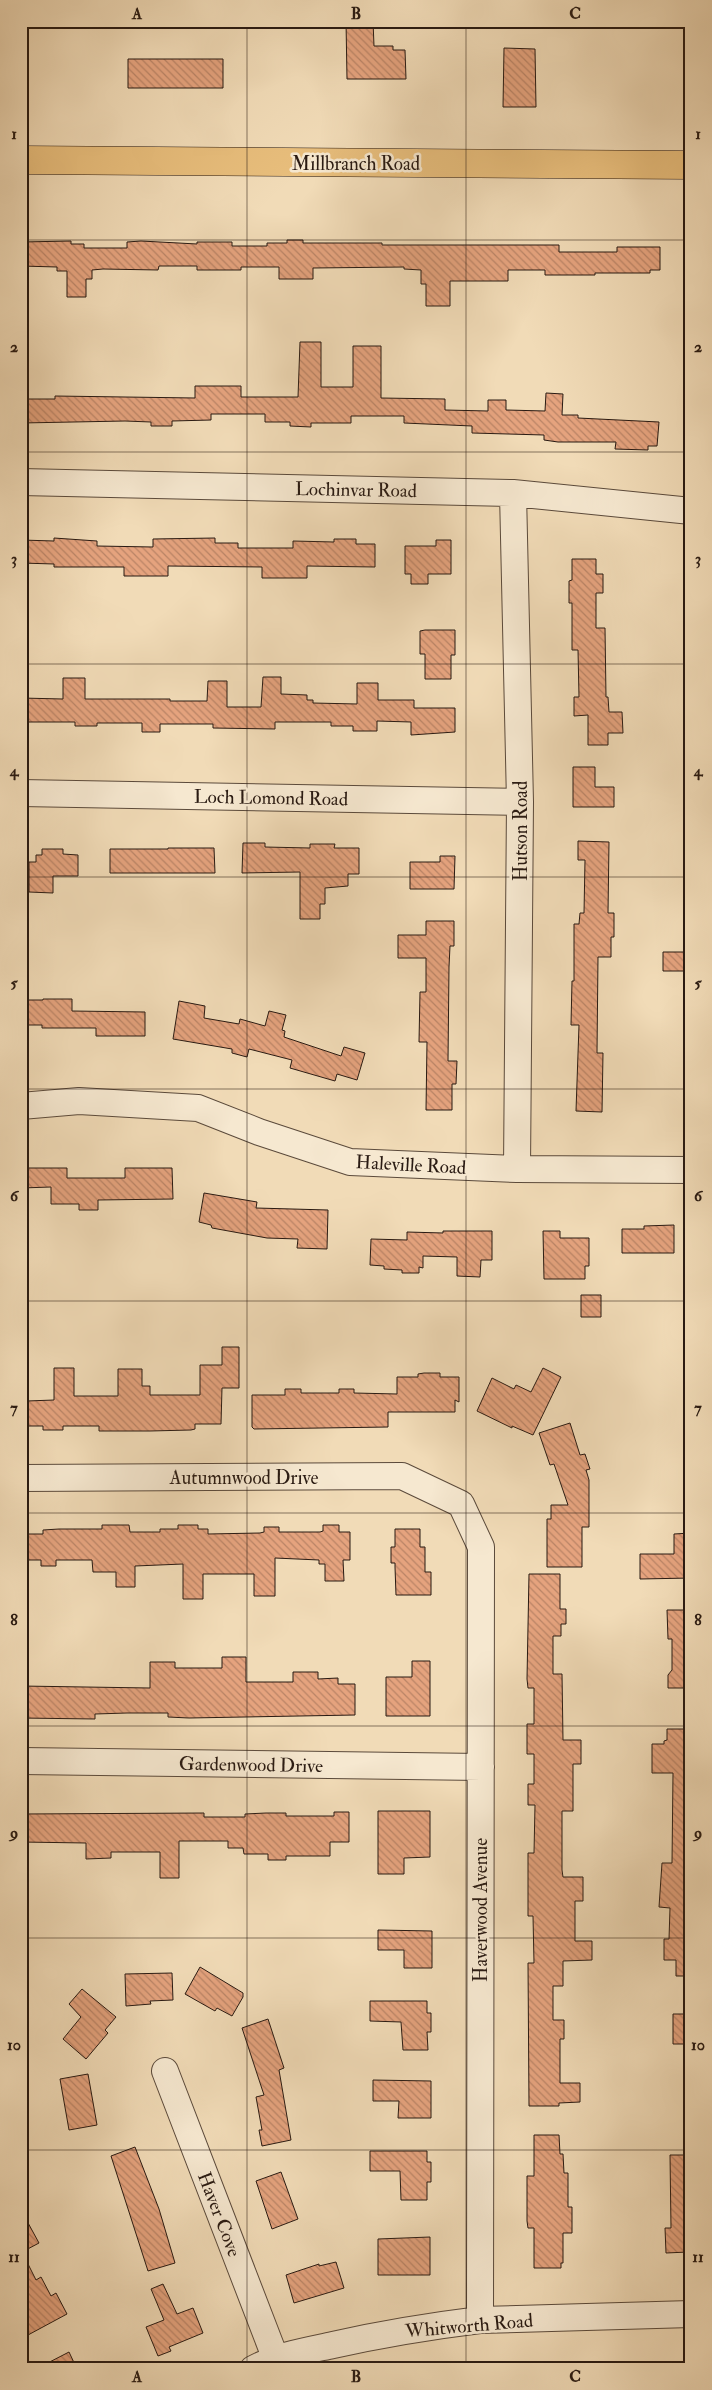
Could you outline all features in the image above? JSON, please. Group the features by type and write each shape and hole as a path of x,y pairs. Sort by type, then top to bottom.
{"main road":[{"name":"Millbranch Road","path":"21,160 691,165"}],"street":[{"name":"Lochinvar Road","path":"21,482 513,493 691,511"},
{"name":"Hutson Road","path":"513,493 520,802 517,1169"},
{"name":"Loch Lomond Road","path":"21,793 520,802"},
{"name":"Haleville Road","path":"21,1106 79,1101 198,1108 259,1132 350,1162 517,1169 691,1170"},
{"name":"Autumnwood Drive","path":"21,1478 402,1476 461,1504"},
{"name":"Haverwood Avenue","path":"461,1504 481,1547 480,2320"},
{"name":"Gardenwood Drive","path":"21,1761 481,1767"},
{"name":"Haver Cove","path":"165,2071 264,2363"},
{"name":"Whitworth Road","path":"264,2363 394,2332 480,2320 691,2314"}],"building":[{"path":"346,21 373,21 374,46 393,46 393,50 405,50 406,79 347,79"},
{"path":"504,48 535,49 536,107 503,107"},
{"path":"128,59 223,59 223,88 128,88"},
{"path":"287,240 303,240 303,243 382,243 382,245 559,245 559,252 617,252 617,247 660,247 660,270 650,270 650,273 545,275 545,270 508,270 508,281 450,281 450,306 426,306 426,284 421,284 421,270 404,269 404,267 313,268 313,279 279,279 279,267 241,267 241,270 197,270 197,266 159,266 158,270 103,269 92,270 92,279 86,279 86,297 67,297 67,271 57,271 57,267 21,266 21,242 71,241 71,244 84,244 84,248 127,248 127,242 141,241 197,244 197,242 232,242 232,246 267,246 267,243 287,243"},
{"path":"300,342 321,342 321,387 353,387 353,346 381,346 381,398 445,399 445,410 488,411 488,400 506,400 506,410 545,411 546,393 563,394 562,415 578,415 578,418 659,422 657,446 648,446 648,450 615,449 616,442 558,442 544,440 544,435 472,433 472,426 404,423 404,416 351,416 351,423 311,423 311,427 290,426 290,422 265,422 265,414 211,414 211,420 172,421 172,426 151,426 151,422 125,421 21,423 21,399 55,399 55,396 195,398 195,386 241,386 241,397 298,397"},
{"path":"54,538 97,541 97,546 153,547 153,539 215,538 215,543 238,543 238,548 293,548 293,541 334,542 334,539 356,539 356,544 375,544 375,567 307,566 307,578 262,578 262,567 168,566 168,576 124,576 124,567 54,567 54,564 21,563 21,540 54,541"},
{"path":"436,540 451,540 451,574 428,574 428,584 411,584 411,574 405,574 405,546 436,546"},
{"path":"572,559 596,559 596,574 603,574 603,593 596,593 596,628 605,628 606,697 608,697 609,712 622,712 623,733 608,733 608,745 588,745 588,715 574,716 574,697 579,697 578,650 572,650 572,603 569,603"},
{"path":"455,630 455,655 451,655 451,679 425,679 425,654 420,654 420,631"},
{"path":"263,677 281,677 281,694 307,695 307,700 313,700 313,703 357,704 357,683 378,683 378,700 414,700 414,708 455,708 455,732 411,735 411,722 377,721 377,731 353,731 353,726 331,726 331,722 275,722 275,729 213,728 213,724 160,724 160,732 142,732 142,723 97,723 97,726 75,726 75,722 21,722 21,698 63,699 63,678 85,678 85,699 170,699 170,701 207,701 208,681 227,681 227,707 261,707"},
{"path":"573,767 595,767 595,787 614,787 614,807 573,807"},
{"path":"578,841 609,842 608,913 614,913 614,937 611,937 611,957 598,957 597,1053 603,1053 602,1112 576,1111 579,1025 571,1025 572,981 574,981 574,924 579,924 580,913 584,913 585,860 578,860"},
{"path":"243,843 265,843 265,847 310,848 310,844 335,844 334,848 359,848 359,874 348,874 348,886 325,888 325,904 320,904 320,919 300,919 300,872 242,873"},
{"path":"214,848 215,873 110,873 110,849"},
{"path":"42,849 63,849 63,854 78,855 78,876 53,876 53,893 29,892 29,862 36,862 36,855 42,855"},
{"path":"440,856 455,856 454,889 410,889 410,862 440,862"},
{"path":"426,921 454,921 454,946 450,946 449,967 448,1061 457,1061 456,1084 452,1084 452,1110 426,1110 427,1042 419,1042 420,992 426,992 426,958 398,958 398,935 426,935"},
{"path":"663,952 684,952 684,971 663,971"},
{"path":"72,999 72,1011 145,1012 145,1036 96,1036 96,1028 42,1028 42,1025 26,1025 26,1000"},
{"path":"179,1001 205,1006 204,1018 239,1024 240,1019 265,1026 269,1011 286,1015 282,1030 285,1031 284,1037 341,1056 344,1047 365,1053 357,1080 337,1074 335,1081 290,1068 292,1060 249,1049 247,1057 232,1053 232,1049 173,1039"},
{"path":"21,1168 67,1168 67,1178 125,1178 125,1168 172,1168 173,1199 98,1200 98,1210 79,1210 79,1204 51,1204 51,1187 21,1188"},
{"path":"204,1193 257,1202 256,1208 328,1210 327,1249 297,1248 298,1239 267,1238 212,1228 211,1225 199,1222"},
{"path":"674,1225 674,1253 622,1253 622,1229 644,1229 644,1226"},
{"path":"443,1231 492,1231 492,1260 481,1260 480,1277 457,1276 457,1257 423,1256 423,1268 419,1267 419,1273 402,1273 402,1270 384,1269 384,1266 370,1265 371,1239 407,1240 407,1232 443,1233"},
{"path":"543,1231 560,1231 560,1238 589,1238 589,1266 585,1266 585,1279 544,1279"},
{"path":"581,1295 601,1295 601,1317 581,1317"},
{"path":"222,1347 239,1347 239,1388 222,1388 221,1424 195,1424 195,1429 191,1430 150,1431 99,1431 99,1426 63,1426 63,1430 43,1430 43,1426 26,1426 27,1401 54,1400 54,1368 74,1368 74,1396 118,1396 118,1369 142,1369 142,1386 150,1386 150,1395 200,1395 200,1365 222,1365"},
{"path":"543,1368 561,1377 533,1435 512,1426 512,1428 477,1411 492,1378 514,1389 516,1385 531,1392"},
{"path":"440,1373 440,1377 459,1377 459,1402 455,1400 455,1412 388,1412 388,1427 254,1429 252,1427 252,1395 285,1395 285,1389 301,1389 301,1393 339,1393 339,1389 354,1389 354,1393 397,1394 397,1377 418,1377 418,1374"},
{"path":"570,1423 580,1455 585,1454 590,1469 586,1470 589,1480 589,1527 582,1527 582,1567 547,1567 547,1519 551,1519 551,1505 568,1505 554,1464 550,1465 539,1433"},
{"path":"102,1525 129,1525 130,1532 160,1532 160,1529 178,1529 178,1525 198,1525 198,1529 208,1529 208,1534 260,1533 264,1532 264,1527 279,1527 279,1532 320,1532 323,1531 323,1525 339,1525 339,1532 350,1532 350,1560 343,1560 344,1581 325,1581 325,1564 319,1564 319,1560 275,1558 275,1596 254,1596 254,1574 203,1574 203,1599 183,1599 183,1564 135,1566 135,1587 116,1587 116,1572 93,1572 92,1560 56,1560 56,1566 41,1566 41,1560 25,1560 25,1534 43,1534 43,1530 102,1529"},
{"path":"395,1529 420,1529 420,1547 425,1547 425,1572 431,1572 431,1595 396,1595 395,1563 391,1563 391,1547 395,1547"},
{"path":"691,1533 691,1578 640,1579 640,1554 674,1554 674,1534"},
{"path":"529,1574 560,1574 560,1609 566,1609 566,1624 561,1624 561,1636 553,1636 553,1674 562,1674 563,1740 581,1740 581,1764 573,1764 573,1811 562,1811 562,1870 563,1877 583,1877 583,1901 575,1901 575,1941 592,1941 592,1960 563,1961 563,1986 553,1986 553,2020 564,2020 564,2039 560,2039 560,2083 580,2083 580,2102 559,2103 559,2106 529,2106 528,1963 534,1963 533,1916 528,1916 528,1853 534,1853 535,1805 528,1805 528,1784 534,1784 534,1754 527,1754 527,1724 534,1724 534,1688 528,1688 527,1679"},
{"path":"667,1610 691,1610 691,1688 668,1688 668,1675 672,1670 672,1639 668,1639"},
{"path":"222,1657 246,1657 246,1682 293,1682 293,1672 318,1672 318,1679 338,1678 338,1684 355,1684 355,1715 189,1718 168,1717 168,1713 127,1713 95,1714 95,1719 21,1718 21,1686 150,1688 150,1662 175,1662 175,1668 222,1668"},
{"path":"412,1661 430,1661 430,1716 386,1716 386,1677 412,1677"},
{"path":"667,1729 691,1729 691,1976 676,1976 676,1960 664,1960 664,1939 669,1939 670,1908 659,1907 662,1863 672,1863 673,1773 652,1773 652,1744 664,1744 664,1741 667,1740"},
{"path":"378,1811 430,1811 430,1857 404,1858 404,1874 378,1874"},
{"path":"334,1812 349,1812 349,1842 330,1842 330,1856 286,1856 286,1860 268,1860 268,1854 244,1854 243,1848 228,1848 228,1841 179,1841 179,1878 160,1878 160,1852 111,1852 111,1858 86,1859 86,1843 21,1842 21,1814 204,1813 204,1817 245,1817 245,1814 266,1813 286,1813 286,1816 334,1816"},
{"path":"378,1930 432,1931 432,1968 404,1968 404,1950 378,1950"},
{"path":"200,1967 243,1993 243,1997 232,2016 217,2008 215,2011 185,1994"},
{"path":"172,1973 173,2000 150,2001 151,2004 126,2006 125,1974"},
{"path":"82,1989 116,2017 105,2030 108,2033 86,2059 63,2039 81,2017 69,2004"},
{"path":"370,2001 427,2001 427,2013 431,2013 431,2032 427,2032 428,2050 403,2050 401,2022 370,2021"},
{"path":"673,2014 691,2014 691,2044 673,2044"},
{"path":"268,2019 284,2068 279,2070 291,2140 262,2146 259,2130 262,2130 256,2097 264,2095 242,2028"},
{"path":"88,2074 97,2125 69,2130 60,2079"},
{"path":"373,2080 431,2081 431,2118 398,2118 399,2101 373,2101"},
{"path":"534,2135 559,2135 564,2173 568,2173 568,2207 572,2207 572,2233 563,2233 563,2263 561,2263 561,2268 534,2268 534,2228 528,2228 527,2221 527,2176 534,2176"},
{"path":"135,2147 159,2209 175,2263 148,2271 111,2156"},
{"path":"370,2151 427,2151 427,2162 431,2162 431,2182 427,2182 427,2200 401,2200 400,2171 370,2171"},
{"path":"670,2155 691,2155 691,2231 687,2231 688,2252 666,2253 665,2228 671,2228"},
{"path":"281,2172 298,2219 272,2229 256,2181"},
{"path":"21,2210 39,2243 22,2252 36,2280 41,2277 51,2296 56,2293 67,2314 28,2335 21,2323"},
{"path":"430,2237 430,2275 378,2275 378,2239"},
{"path":"336,2262 344,2288 294,2303 286,2275 319,2264 319,2266"},
{"path":"163,2284 177,2314 193,2308 203,2333 169,2347 171,2351 158,2356 146,2327 164,2320 151,2289"},
{"path":"69,2352 77,2369 36,2369"}]}
